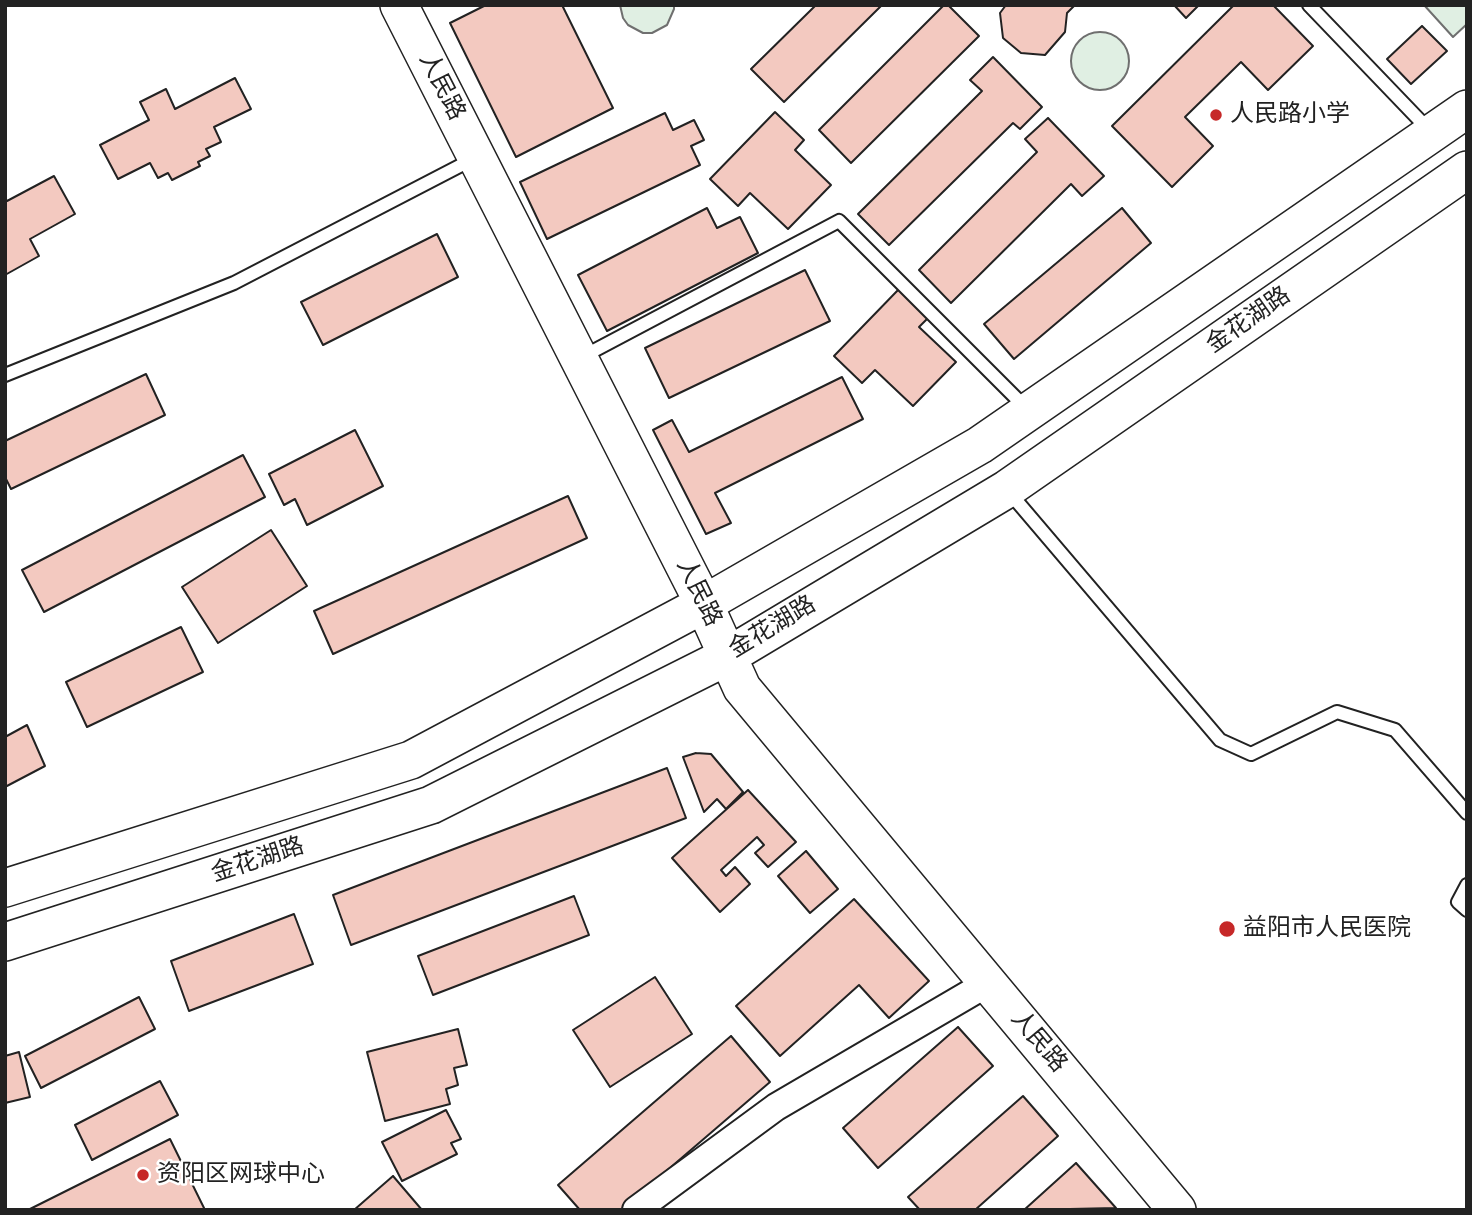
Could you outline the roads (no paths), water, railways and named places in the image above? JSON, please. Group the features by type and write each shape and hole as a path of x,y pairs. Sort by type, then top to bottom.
{"main road":[{"name":"人民路","path":"399,5 704,604 742,688 1177,1210"},
{"path":"5,888 411,760 704,604 980,445 1467,109"},
{"name":"金花湖路","path":"5,942 431,805 728,656 1007,489 1467,170"}],"street":[{"path":"636,1210 776,1107 988,983"}],"lane":[{"path":"1309,5 1432,133"},
{"path":"5,375 234,283 476,157"},
{"path":"579,359 839,221 1029,411"},
{"path":"1007,489 1220,740 1251,754 1337,712 1395,730 1467,813"},
{"path":"1467,885 1458,902 1467,909"}],"place":[{"name":"人民路小学","path":"1216,115"},
{"name":"益阳市人民医院","path":"1227,929"},
{"name":"资阳区网球中心","path":"143,1175"}]}
